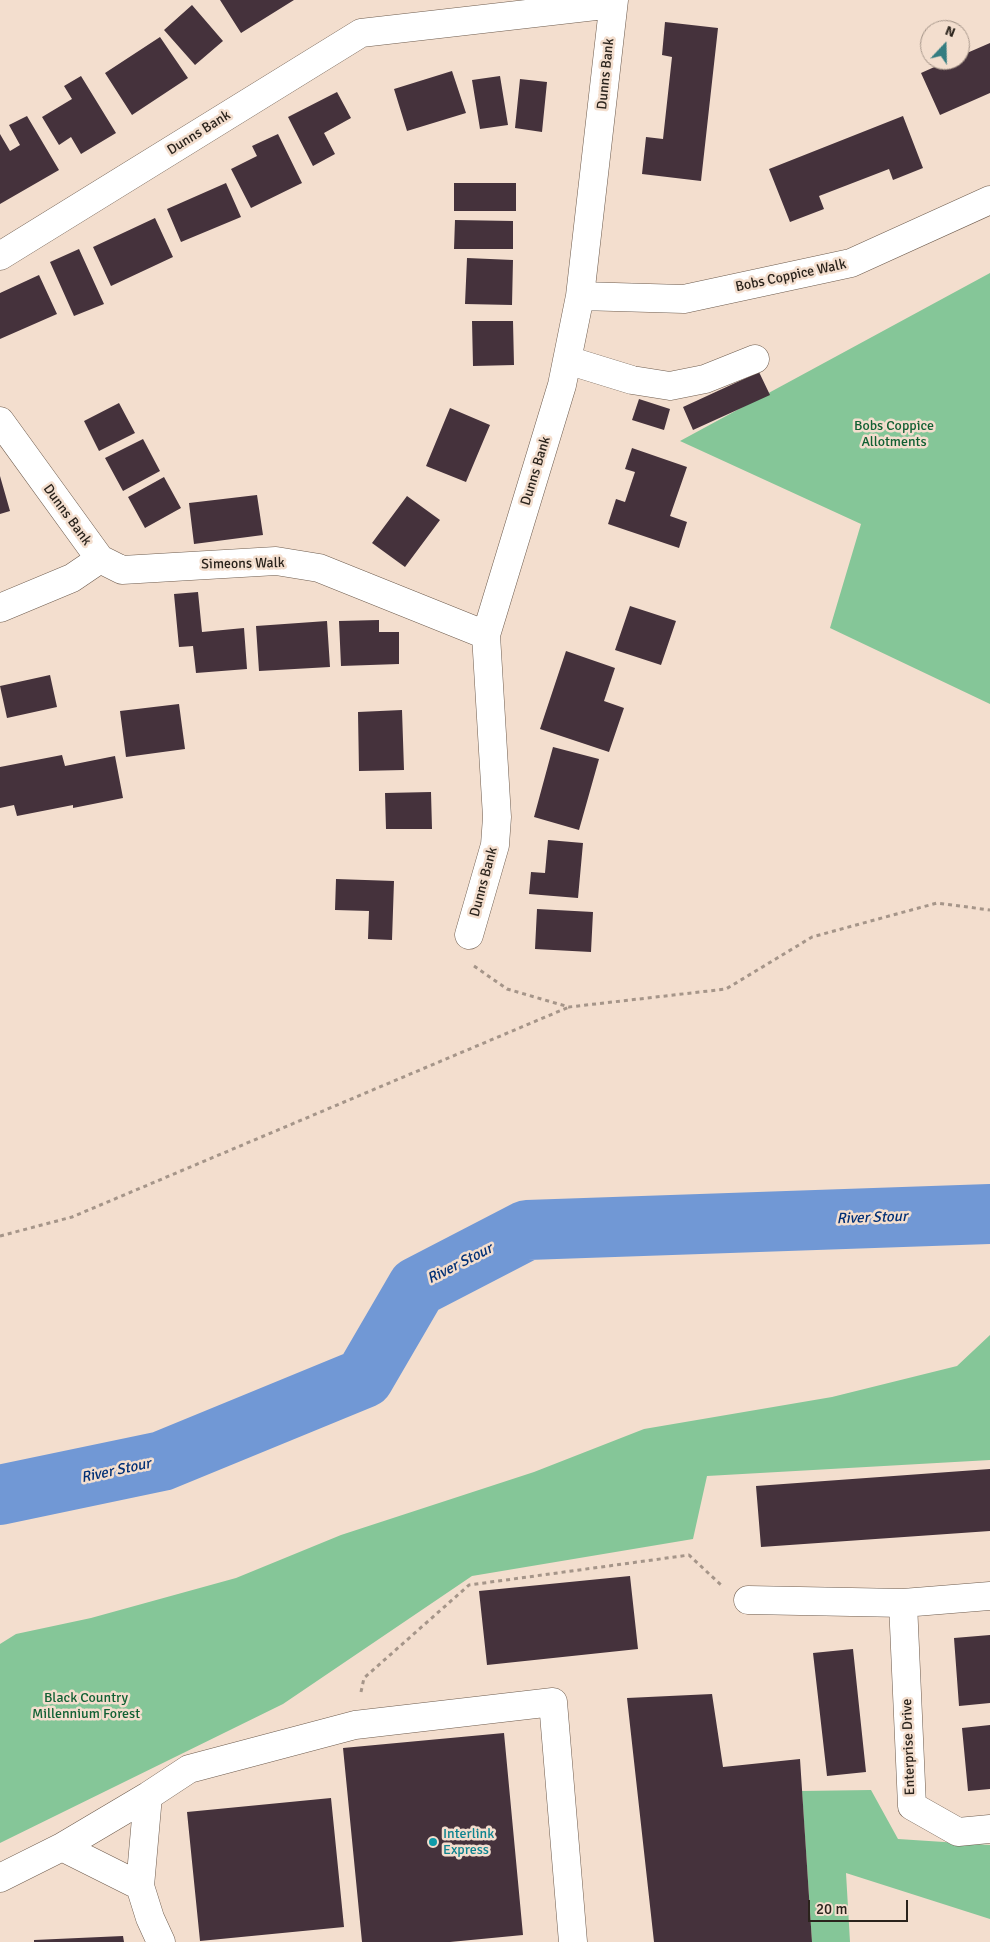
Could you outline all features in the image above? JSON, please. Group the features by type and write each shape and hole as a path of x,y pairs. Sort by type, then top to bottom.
{"street":[{"name":"Dunns Bank","path":"0,256 361,33 614,2 580,296 562,384 486,635 497,817 495,845 469,935"},
{"name":"Bobs Coppice Walk","path":"580,296 684,299 851,263 990,200"},
{"path":"567,360 632,380 670,386 705,379 755,359"},
{"name":"Dunns Bank","path":"3,430 100,559"},
{"path":"0,608 72,578 100,559"},
{"name":"Simeons Walk","path":"100,559 122,570 276,560 319,568 486,635"},
{"path":"748,1600 903,1603 990,1596"},
{"name":"Enterprise Drive","path":"903,1603 912,1806 958,1832 990,1829"},
{"path":"0,1878 62,1847 148,1796 189,1769 355,1725 553,1702 573,1942"},
{"path":"148,1796 140,1886 150,1918 162,1942"},
{"path":"62,1847 140,1886"}],"path":[{"path":"0,1236 72,1217 569,1006 726,989 812,937 937,904 990,910"},
{"path":"469,935 474,967 507,989 569,1006"},
{"path":"355,1725 364,1678 469,1585 689,1555 716,1582 748,1600"}],"green space":[{"name":"Bobs Coppice Allotments","path":"990,273 990,704 830,628 861,524 680,441"},
{"name":"Black Country Millennium Forest","path":"990,1335 990,1460 707,1476 693,1539 472,1576 283,1704 0,1843 0,1644 16,1634 91,1618 236,1578 341,1535 534,1472 644,1429 832,1397 957,1366"},
{"path":"871,1790 898,1839 990,1845 990,1919 846,1873 850,1942 812,1942 802,1791"}],"building":[{"path":"220,0 294,0 241,33"},
{"path":"192,5 223,41 195,65 164,30"},
{"path":"665,22 718,28 701,181 642,174 646,137 663,139 672,57 662,55"},
{"path":"160,37 188,78 132,115 105,73"},
{"path":"990,43 990,93 940,115 921,73 928,70 970,70 970,52"},
{"path":"452,71 466,113 407,131 394,89"},
{"path":"81,76 116,133 81,154 71,137 59,145 42,117 72,99 64,86"},
{"path":"500,76 508,125 480,129 472,80"},
{"path":"520,79 547,82 542,132 515,128"},
{"path":"337,92 351,118 324,133 335,154 313,166 288,117"},
{"path":"27,116 59,170 0,204 0,134 10,151 20,145 9,125"},
{"path":"903,116 923,168 893,180 889,169 819,196 824,209 790,222 769,169"},
{"path":"278,134 302,183 251,208 231,169 257,156 252,146"},
{"path":"226,183 241,217 181,242 167,209"},
{"path":"454,183 516,183 516,211 454,211"},
{"path":"155,218 173,257 111,286 93,247"},
{"path":"455,220 513,221 513,249 454,249"},
{"path":"79,249 104,304 74,316 50,262"},
{"path":"467,258 513,260 512,305 465,304"},
{"path":"39,275 57,314 0,339 0,293"},
{"path":"472,321 513,321 514,365 473,366"},
{"path":"759,372 770,395 693,430 683,407"},
{"path":"639,399 670,409 664,430 632,420"},
{"path":"119,403 135,433 99,451 84,421"},
{"path":"450,408 490,425 466,482 426,466"},
{"path":"143,439 160,471 123,491 105,458"},
{"path":"632,448 687,467 670,516 687,522 679,548 608,524 616,499 625,502 635,472 625,469"},
{"path":"0,476 10,511 0,514"},
{"path":"164,477 181,508 145,528 128,497"},
{"path":"257,495 263,535 194,544 189,503"},
{"path":"407,496 440,520 405,567 372,543"},
{"path":"198,592 202,632 244,628 247,669 196,673 193,646 179,647 174,594"},
{"path":"630,606 676,621 661,665 615,650"},
{"path":"379,620 379,632 399,632 399,664 341,666 339,621"},
{"path":"327,621 330,667 259,671 256,626"},
{"path":"566,651 615,668 604,701 624,708 609,752 540,729"},
{"path":"50,675 57,707 7,718 0,686"},
{"path":"179,704 185,749 126,757 120,711"},
{"path":"402,710 404,770 359,771 358,712"},
{"path":"553,747 599,759 579,830 534,817"},
{"path":"62,755 65,766 115,756 123,798 17,816 14,805 0,808 0,767"},
{"path":"431,792 432,829 386,829 385,793"},
{"path":"548,840 583,843 578,898 529,894 531,872 545,873"},
{"path":"336,879 394,881 392,940 368,939 369,911 335,910"},
{"path":"537,909 593,912 591,952 535,949"},
{"path":"990,1469 990,1531 761,1547 756,1486"},
{"path":"630,1576 638,1649 487,1665 479,1591"},
{"path":"990,1635 990,1703 959,1706 954,1638"},
{"path":"853,1649 866,1772 827,1776 813,1653"},
{"path":"712,1694 723,1767 800,1759 812,1942 654,1942 627,1698"},
{"path":"990,1725 990,1789 968,1791 962,1728"},
{"name":"Interlink Express","path":"504,1733 523,1935 450,1942 362,1942 343,1748"},
{"path":"331,1798 344,1927 200,1941 187,1812"},
{"path":"123,1936 124,1942 34,1942 34,1940"}],"waterway":[{"name":"River Stour","path":"0,1495 162,1461 364,1378 417,1287 527,1230 990,1214"}],"place":[{"name":"Interlink Express","path":"433,1842"}]}
